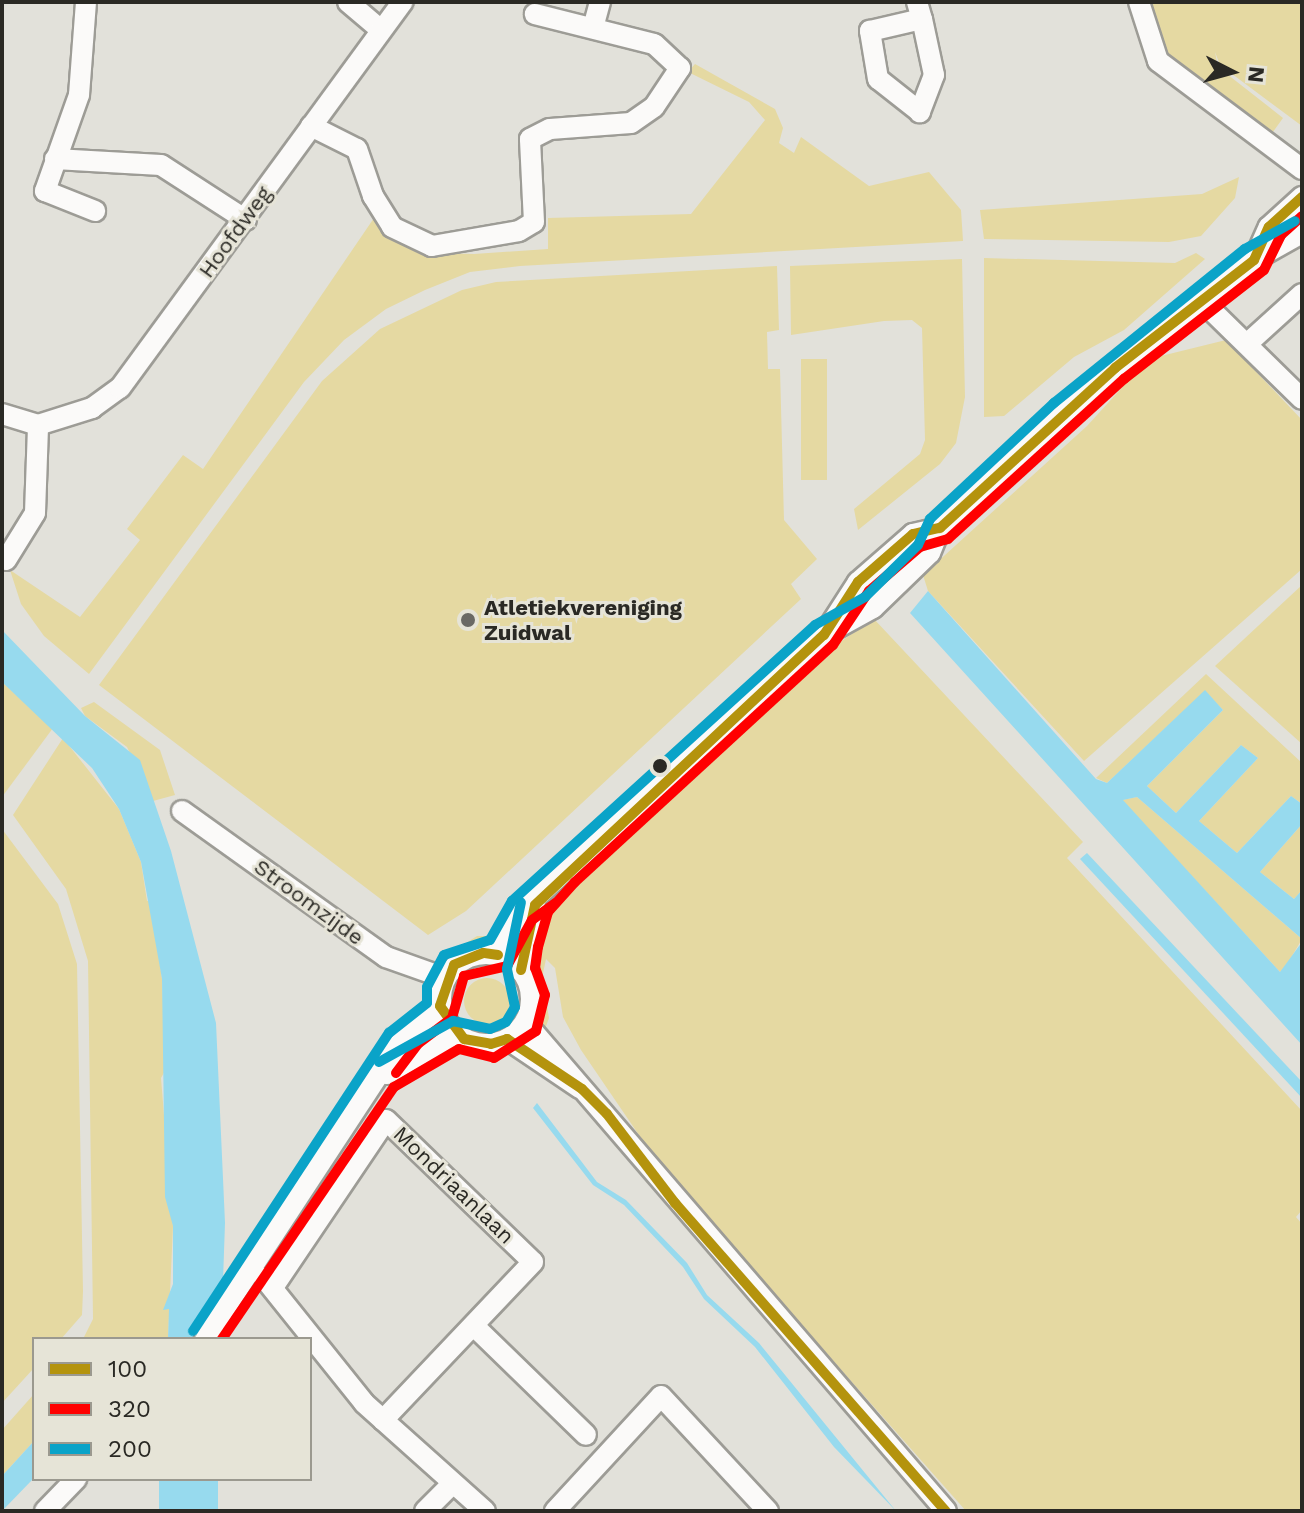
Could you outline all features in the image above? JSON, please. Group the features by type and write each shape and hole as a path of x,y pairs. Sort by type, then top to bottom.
{"street":[{"path":"86,2 79,95 45,191 95,211"},
{"path":"348,2 381,30"},
{"name":"Hoofdweg","path":"38,425 92,408 120,388 403,2"},
{"path":"593,28 600,2"},
{"path":"1139,2 1158,61 1302,169"},
{"path":"920,10 934,75 920,112 878,79 870,31 920,10"},
{"path":"311,126 357,149 373,196 392,227 432,246 519,231 534,222 530,139 550,129 631,123 654,107 680,68 654,44 535,14"},
{"path":"55,159 161,165 246,220"},
{"path":"1254,260 1269,227 1302,197"},
{"path":"498,955 521,911 535,905 824,635 873,608 930,553 940,528 1115,368 1204,303 1254,260 1302,233"},
{"path":"1248,343 1302,294"},
{"path":"1204,303 1302,399"},
{"path":"2,414 38,425 35,513 6,560"},
{"path":"824,635 858,582 913,534 940,528"},
{"name":"Stroomzijde","path":"182,811 386,957 445,978"},
{"path":"521,970 498,955 467,957 445,978 441,1010 457,1034 477,1044 507,1039 525,1022 531,995 521,970 535,905"},
{"path":"206,1337 255,1270 384,1076 401,1041 441,1010"},
{"path":"525,1022 946,1511"},
{"path":"384,1076 457,1034"},
{"path":"507,1039 582,1089"},
{"name":"Mondriaanlaan","path":"274,1286 386,1120 533,1262 383,1420"},
{"path":"255,1270 274,1286 383,1420 451,1485 485,1511"},
{"path":"474,1326 586,1435"},
{"path":"555,1511 661,1396 768,1511"},
{"path":"45,1511 74,1481"},
{"path":"425,1511 451,1485"}],"shaded area":[{"path":"1151,2 1302,2 1302,126 1220,65 1215,52 1218,67 1283,118 1270,136 1166,55"},
{"path":"695,64 775,109 783,128 779,143 794,153 801,137 869,186 929,172 961,210 963,241 520,266 470,272 425,290 386,309 344,340 304,382 89,674 44,636 21,604 10,570 80,617 140,540 127,529 183,455 203,469 374,218 430,253 474,254 548,249 548,218 691,214 765,120 749,102 688,72"},
{"path":"1239,177 1235,198 1201,236 1169,242 984,239 980,210 1202,194"},
{"path":"1196,253 1205,259 1124,330 1074,357 1004,416 984,417 984,258 1175,263"},
{"path":"962,259 965,397 956,443 940,464 858,530 854,509 920,454 925,440 922,328 912,320 884,321 791,335 790,266"},
{"name":"Atletiekvereniging Zuidwal","path":"777,266 779,330 767,332 768,369 780,369 784,520 817,559 791,584 801,599 466,911 428,935 99,685 322,381 380,329 462,290 496,282"},
{"path":"1226,340 1302,420 1302,569 1084,761 928,591 923,575 1087,426 1139,369 1161,356"},
{"path":"801,359 827,359 827,480 801,480"},
{"path":"1302,585 1302,744 1215,666"},
{"path":"874,619 1083,842 1067,858 1302,1111 1302,1210 1296,1217 1302,1224 1302,1511 966,1511 658,1163 581,1050 563,1017 555,968 546,959 542,978 549,1018 545,1029 538,1021 529,971 534,943 553,903 815,659"},
{"path":"1206,674 1302,763 1302,804 1291,796 1237,853 1199,821 1258,758 1241,745 1176,813 1147,786 1223,710 1205,691 1107,783 1096,778"},
{"path":"2,682 53,728 2,797"},
{"path":"94,702 160,750 175,795 153,801 127,747 85,716 81,708"},
{"path":"63,738 119,809 141,862 147,901 152,900 162,979 166,1069 161,1078 173,1226 168,1337 84,1337 93,1319 88,961 66,889 13,815"},
{"path":"1137,797 1302,939 1285,968 1280,972 1122,800"},
{"path":"1302,824 1302,890 1294,899 1260,872"},
{"path":"2,829 58,904 77,964 83,1291 82,1315 63,1337 32,1337 32,1370 2,1403"},
{"path":"477,936 496,936 448,967 435,963"},
{"path":"487,978 503,985 510,1001 503,1017 487,1024 471,1017 464,1001 471,985"},
{"path":"32,1396 32,1443 2,1476 2,1430"}],"water":[{"path":"928,591 1096,779 1107,783 1205,690 1223,710 1147,786 1176,813 1241,745 1258,758 1199,821 1237,853 1291,796 1302,804 1302,824 1260,872 1294,899 1302,890 1302,939 1137,797 1123,800 1280,972 1302,942 1302,1045 910,613"},
{"path":"2,630 85,716 140,760 171,851 216,1023 225,1223 221,1337 168,1337 169,1309 163,1310 173,1284 173,1226 165,1197 162,979 141,862 119,809 92,768 2,682"},
{"path":"1087,853 1302,1082 1302,1098 1080,859"},
{"path":"537,1103 597,1182 626,1200 687,1263 707,1295 759,1343 896,1511 834,1447 755,1347 704,1299 683,1267 624,1205 593,1185 533,1108"},
{"path":"32,1443 32,1480 2,1511 2,1476"},
{"path":"159,1481 218,1481 218,1511 159,1511"}],"transit line":[{"name":"100","path":"521,970 535,905 824,635 858,582 913,534 940,528 1115,368 1254,260 1269,227 1302,197"},
{"name":"320","path":"223,1337 394,1087 459,1049 494,1058 536,1031 545,995 535,968 538,947 548,912 575,882 833,645 869,591 920,547 948,539 1124,379 1264,270 1281,235 1302,216"},
{"name":"200","path":"193,1331 389,1033 427,1003 427,987 444,955 490,940 512,901 815,625 865,597 918,545 930,519 1054,403 1245,249 1295,221"},
{"name":"200","path":"379,1062 453,1021 490,1029 506,1022 515,1007 507,969 521,902"},
{"name":"320","path":"396,1073 419,1043 452,1018 464,976 507,966 532,920 555,903"},
{"name":"100","path":"498,955 483,953 454,965 440,1006 464,1039 491,1044 507,1039"},
{"name":"100","path":"507,1039 582,1089 607,1114 675,1203 946,1511"}],"place":[{"name":"Atletiekvereniging Zuidwal","path":"468,620"}]}
